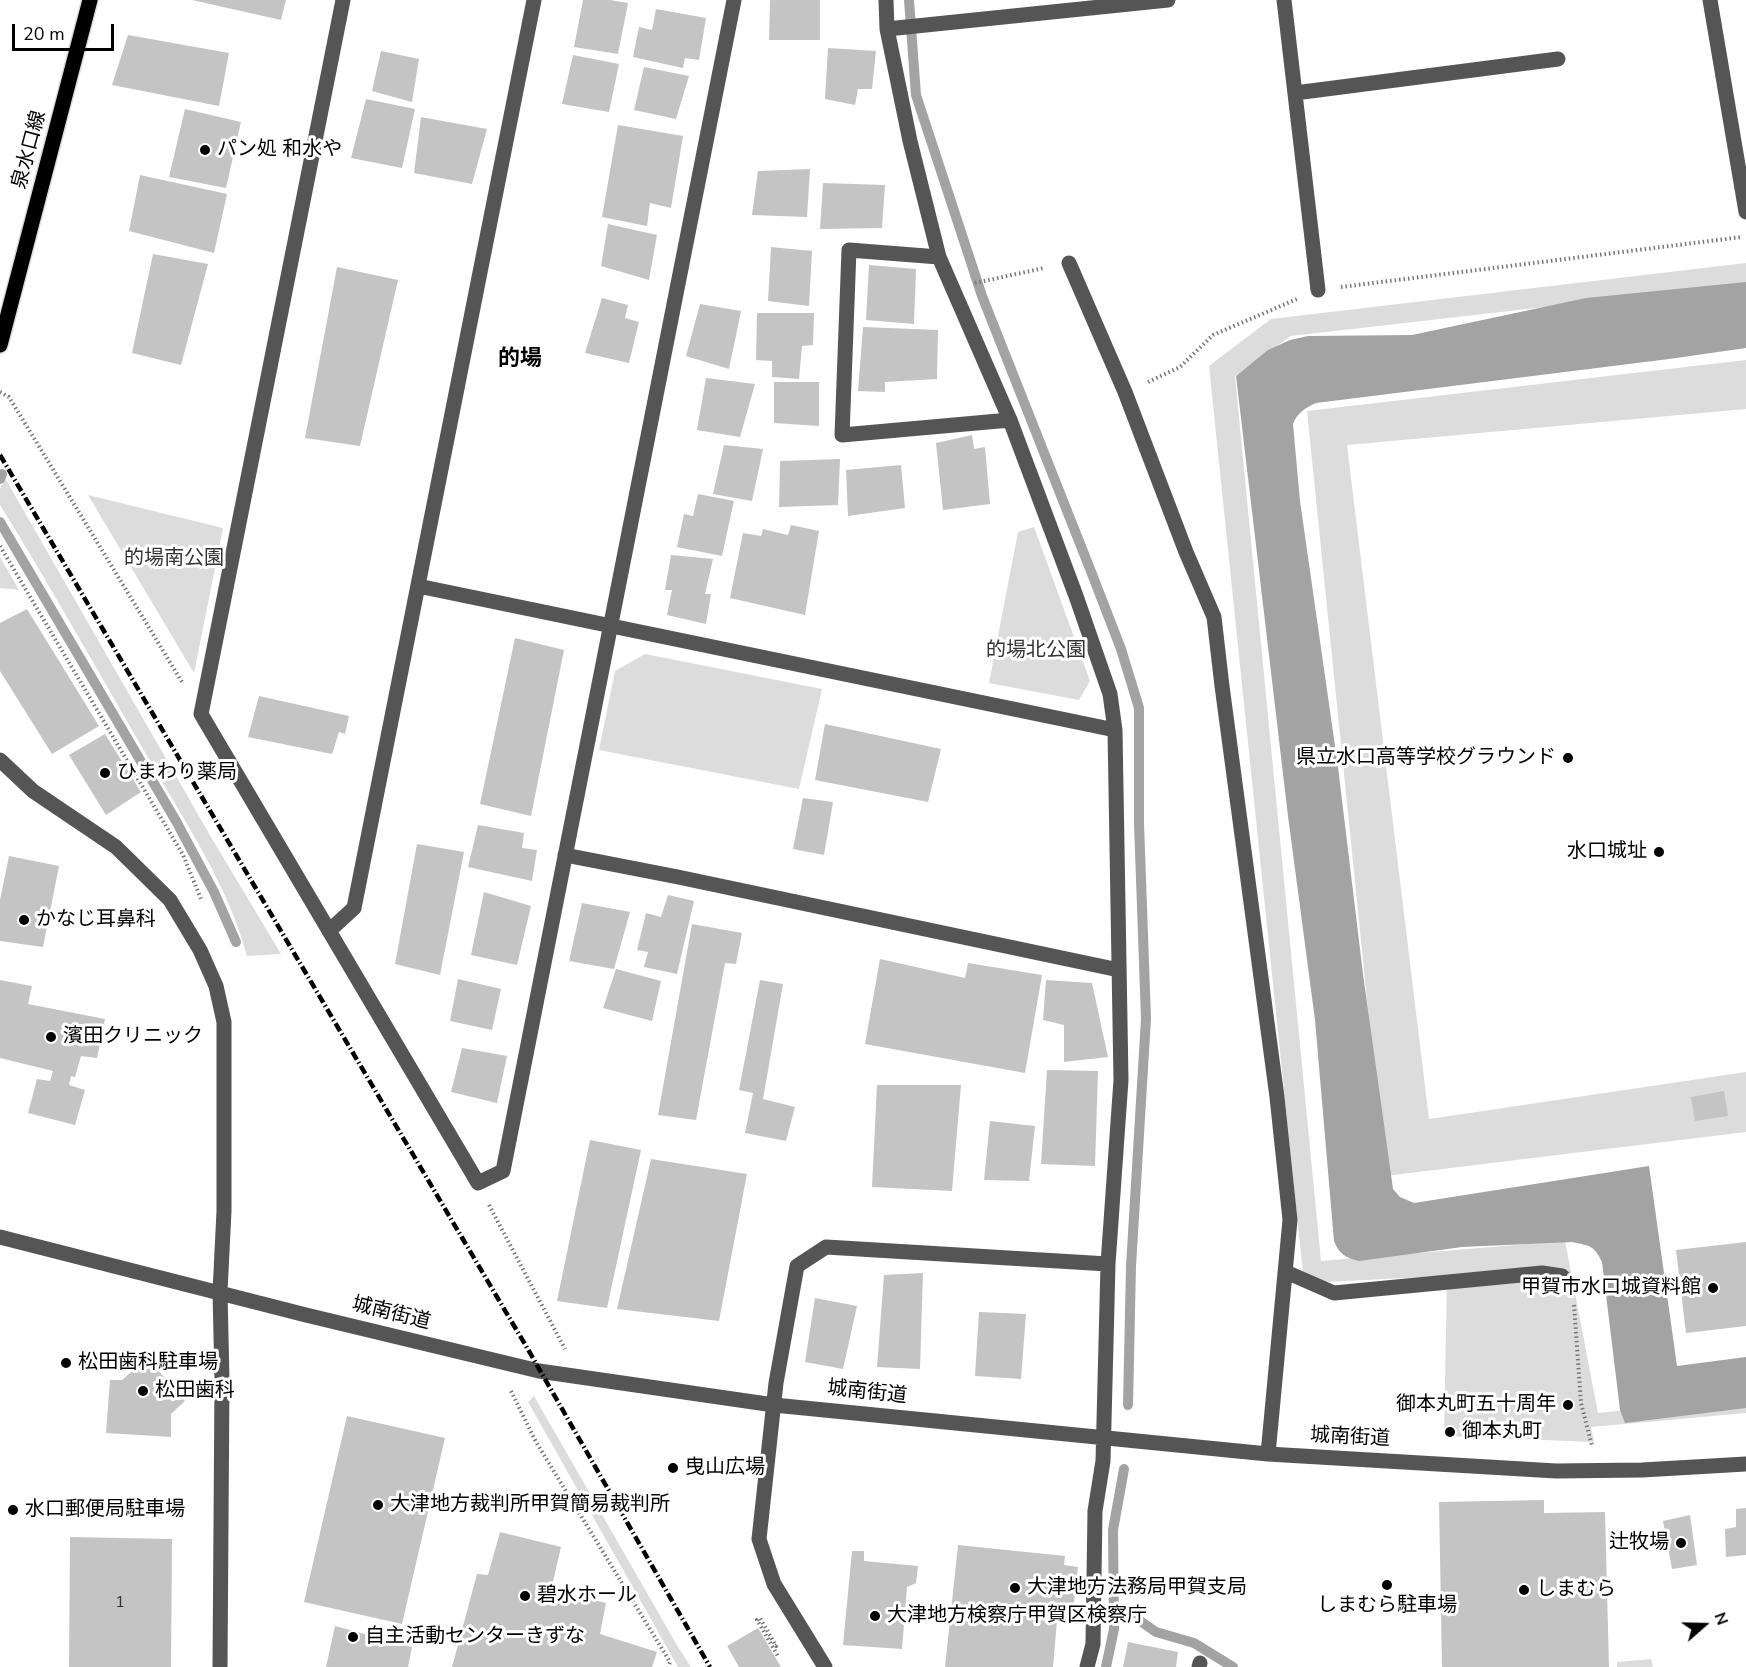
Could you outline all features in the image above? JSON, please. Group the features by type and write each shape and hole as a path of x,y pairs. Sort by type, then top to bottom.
{"main road":[{"name":"泉水口線","path":"0,345 90,0"}],"street":[{"path":"343,0 201,714 478,1183 503,1171 734,0"},
{"path":"329,931 354,908 534,0"},
{"path":"886,0 887,29 910,141 939,257 1010,420 1110,694 1115,730 1120,1080 1108,1264 1104,1439 1095,1511 1093,1644 1087,1667"},
{"path":"887,29 1168,0"},
{"path":"1284,0 1318,290"},
{"path":"1710,0 1739,123 1746,212"},
{"path":"1295,93 1558,59"},
{"path":"939,257 849,250 842,435 1010,420"},
{"path":"1069,263 1125,392 1186,552 1214,617 1277,1097 1290,1220 1268,1454"},
{"path":"418,586 1115,730"},
{"path":"0,760 33,791 116,847 170,900 200,950 216,986 224,1022 225,1211 220,1292 222,1380 220,1667"},
{"path":"565,855 1119,970"},
{"name":"城南街道","path":"0,1237 306,1315 539,1371 774,1405 1268,1454 1556,1470 1642,1470 1746,1464"},
{"path":"825,1667 774,1584 759,1539 776,1383 797,1266 826,1247 1108,1264"},
{"path":"1286,1272 1334,1293 1542,1273 1562,1276 1569,1283"}],"path":[{"path":"1125,392 1180,367 1213,335 1318,290 1746,237"},
{"path":"951,288 1069,263"},
{"path":"0,392 9,397 201,714"},
{"path":"0,546 183,855 203,904"},
{"path":"478,1183 567,1353"},
{"path":"1569,1283 1573,1296 1581,1403 1592,1450"},
{"path":"509,1387 536,1442 669,1662 668,1667"},
{"path":"777,1645 760,1618 757,1620 778,1656"}],"green space":[{"path":"1746,263 1746,284 1291,336 1235,376 1321,1261 1565,1241 1598,1413 1746,1398 1746,1413 1591,1427 1594,1442 1444,1436 1447,1276 1304,1283 1209,366 1271,319"},
{"path":"1746,360 1746,409 1347,445 1429,1119 1746,1072 1746,1132 1385,1176 1307,411"},
{"path":"5,478 211,837 281,954 247,956 229,904 205,856 0,505 0,489"},
{"name":"的場南公園","path":"88,495 223,528 194,673"},
{"name":"的場北公園","path":"1034,527 1090,681 1079,700 989,683 1018,532"},
{"path":"0,557 19,590 0,588"},
{"path":"645,654 822,689 799,789 599,750 615,671"},
{"path":"534,1396 691,1667 678,1667 528,1402"},
{"path":"1651,1659 1653,1667 1617,1667 1617,1662"}],"shaded area":[{"path":"1746,282 1746,348 1316,403 1302,411 1293,424 1300,501 1338,767 1363,974 1393,1189 1400,1197 1414,1203 1649,1166 1677,1366 1746,1357 1746,1408 1625,1423 1620,1410 1602,1262 1591,1247 1572,1242 1462,1247 1359,1261 1344,1255 1334,1241 1315,1020 1288,816 1236,376 1268,350 1290,340 1308,336 1412,335 1586,298"}],"building":[{"path":"192,0 286,0 281,20"},
{"path":"583,0 628,3 618,54 574,47"},
{"path":"770,0 820,0 820,40 769,40"},
{"path":"656,9 706,18 699,60 685,58 683,68 633,57 639,27 652,30"},
{"path":"128,35 229,53 219,106 112,85"},
{"path":"828,48 876,51 872,89 858,89 855,105 825,99"},
{"path":"381,51 419,59 412,102 372,91"},
{"path":"573,55 619,64 609,112 562,104"},
{"path":"644,67 689,76 676,119 634,110"},
{"path":"366,99 415,109 402,168 351,158"},
{"name":"パン処 和水や","path":"185,109 241,122 226,188 169,177"},
{"path":"421,117 487,129 472,184 414,173"},
{"path":"618,125 683,136 671,208 650,203 647,226 602,217"},
{"path":"810,169 807,217 752,215 758,171"},
{"path":"140,175 227,194 214,253 129,231"},
{"path":"823,183 885,185 882,228 820,229"},
{"path":"608,224 657,235 649,280 601,266"},
{"path":"771,247 812,251 809,306 768,301"},
{"path":"153,254 208,264 181,365 132,353"},
{"path":"869,265 916,269 914,324 866,320"},
{"path":"337,267 398,280 360,446 305,438"},
{"path":"602,298 628,305 625,318 639,322 629,363 585,353"},
{"path":"700,304 741,311 729,369 686,356"},
{"path":"757,313 814,313 813,345 802,346 799,379 772,377 772,361 756,360"},
{"path":"863,327 938,330 937,379 885,382 885,392 858,391"},
{"path":"706,378 755,384 740,437 697,430"},
{"path":"774,382 819,382 819,426 774,423"},
{"path":"972,435 974,449 985,447 990,504 943,510 936,443"},
{"path":"724,445 763,449 752,501 713,494"},
{"path":"840,459 838,505 779,507 780,461"},
{"path":"901,465 905,508 848,516 846,470"},
{"path":"698,494 734,501 722,556 677,547 684,514 693,516"},
{"path":"791,525 819,531 805,615 730,598 743,533 761,536 763,529 788,535"},
{"path":"671,555 713,559 705,594 711,594 706,624 667,615 672,590 665,590"},
{"path":"27,609 99,726 52,754 0,671 0,623"},
{"path":"515,638 564,650 531,816 480,804"},
{"path":"259,696 349,716 345,734 339,732 332,754 248,737"},
{"path":"825,724 941,749 928,802 815,780"},
{"name":"ひまわり薬局","path":"105,734 141,792 106,815 69,755"},
{"path":"803,798 833,802 824,855 793,849"},
{"path":"478,825 524,833 522,848 537,850 532,881 468,867"},
{"path":"417,844 464,852 440,975 395,964"},
{"name":"かなじ耳鼻科","path":"9,856 59,866 43,947 0,941 0,900"},
{"path":"484,892 531,906 517,965 471,955"},
{"path":"668,895 694,901 677,974 644,967 648,952 637,950 646,913 661,917"},
{"path":"582,903 630,912 614,969 569,961"},
{"path":"692,924 742,933 736,964 725,963 696,1120 658,1115"},
{"path":"880,959 965,978 968,963 1042,975 1025,1073 865,1044"},
{"path":"616,969 661,981 652,1021 603,1008"},
{"path":"458,979 501,989 492,1030 450,1021"},
{"name":"濱田クリニック","path":"0,980 32,986 28,1004 105,1019 97,1058 81,1056 75,1077 71,1076 69,1085 85,1090 75,1125 28,1113 37,1079 50,1081 53,1071 0,1058"},
{"path":"760,980 783,984 763,1099 795,1107 786,1141 745,1133 753,1093 739,1090"},
{"path":"1046,980 1092,983 1108,1057 1064,1062 1064,1025 1043,1020"},
{"path":"462,1048 507,1056 497,1103 451,1092"},
{"path":"1047,1070 1098,1071 1095,1166 1041,1164"},
{"path":"877,1085 961,1085 952,1191 872,1187"},
{"path":"1724,1091 1728,1116 1695,1121 1691,1097"},
{"path":"990,1121 1035,1126 1029,1181 984,1180"},
{"path":"590,1140 641,1150 607,1308 557,1301"},
{"path":"651,1159 747,1174 719,1321 617,1309"},
{"name":"甲賀市水口城資料館","path":"1746,1242 1746,1326 1686,1333 1676,1250"},
{"path":"923,1273 920,1369 877,1367 884,1275"},
{"path":"815,1298 857,1306 843,1369 805,1362"},
{"path":"979,1312 1026,1314 1021,1379 975,1376"},
{"name":"松田歯科","path":"147,1358 185,1401 171,1414 171,1437 106,1433 110,1380 122,1380"},
{"name":"大津地方裁判所甲賀簡易裁判所","path":"347,1416 445,1438 402,1624 304,1602"},
{"name":"しまむら","path":"1544,1500 1544,1513 1605,1512 1609,1667 1442,1667 1439,1502"},
{"name":"辻牧場","path":"1746,1508 1746,1555 1726,1557 1725,1529 1736,1527 1736,1509"},
{"name":"辻牧場","path":"1690,1515 1697,1565 1672,1569 1663,1521"},
{"name":"碧水ホール","path":"500,1532 561,1547 551,1590 606,1603 600,1634 657,1652 652,1667 452,1667 477,1574 488,1575"},
{"path":"70,1537 172,1539 171,1667 69,1667"},
{"name":"大津地方法務局甲賀支局","path":"958,1545 1065,1556 1064,1565 1078,1567 1073,1610 1058,1609 1053,1667 945,1667"},
{"name":"大津地方検察庁甲賀区検察庁","path":"852,1551 864,1551 864,1561 918,1566 916,1583 907,1587 902,1649 843,1645"},
{"name":"自主活動センターきずな","path":"335,1626 412,1647 408,1667 326,1667"},
{"path":"758,1628 781,1667 739,1667 727,1646"},
{"path":"1128,1642 1178,1652 1176,1667 1123,1667"}],"waterway":[{"path":"909,0 916,95 982,296 1121,649 1139,708 1139,823 1146,1019 1131,1266 1128,1405"},
{"path":"0,479 2,474"},
{"path":"0,522 176,821 214,892 236,942"},
{"path":"1106,1667 1114,1629 1113,1530 1124,1469"},
{"path":"1114,1608 1126,1611 1156,1632 1194,1643 1233,1667"}],"railway":[{"path":"0,455 526,1346 710,1667"}],"place":[{"name":"パン処 和水や","path":"205,150"},
{"name":"県立水口高等学校グラウンド","path":"1568,758"},
{"name":"ひまわり薬局","path":"105,773"},
{"name":"水口城址","path":"1659,852"},
{"name":"かなじ耳鼻科","path":"24,920"},
{"name":"濱田クリニック","path":"51,1037"},
{"name":"甲賀市水口城資料館","path":"1713,1288"},
{"name":"松田歯科駐車場","path":"66,1363"},
{"name":"松田歯科","path":"143,1391"},
{"name":"御本丸町五十周年","path":"1568,1405"},
{"name":"御本丸町","path":"1450,1432"},
{"name":"曳山広場","path":"673,1468"},
{"name":"大津地方裁判所甲賀簡易裁判所","path":"378,1505"},
{"name":"水口郵便局駐車場","path":"13,1510"},
{"name":"辻牧場","path":"1681,1543"},
{"name":"しまむら駐車場","path":"1387,1585"},
{"name":"大津地方法務局甲賀支局","path":"1015,1588"},
{"name":"しまむら","path":"1524,1590"},
{"name":"碧水ホール","path":"525,1596"},
{"name":"大津地方検察庁甲賀区検察庁","path":"875,1616"},
{"name":"自主活動センターきずな","path":"353,1637"}],"district":[{"name":"的場","path":"520,360"}]}
